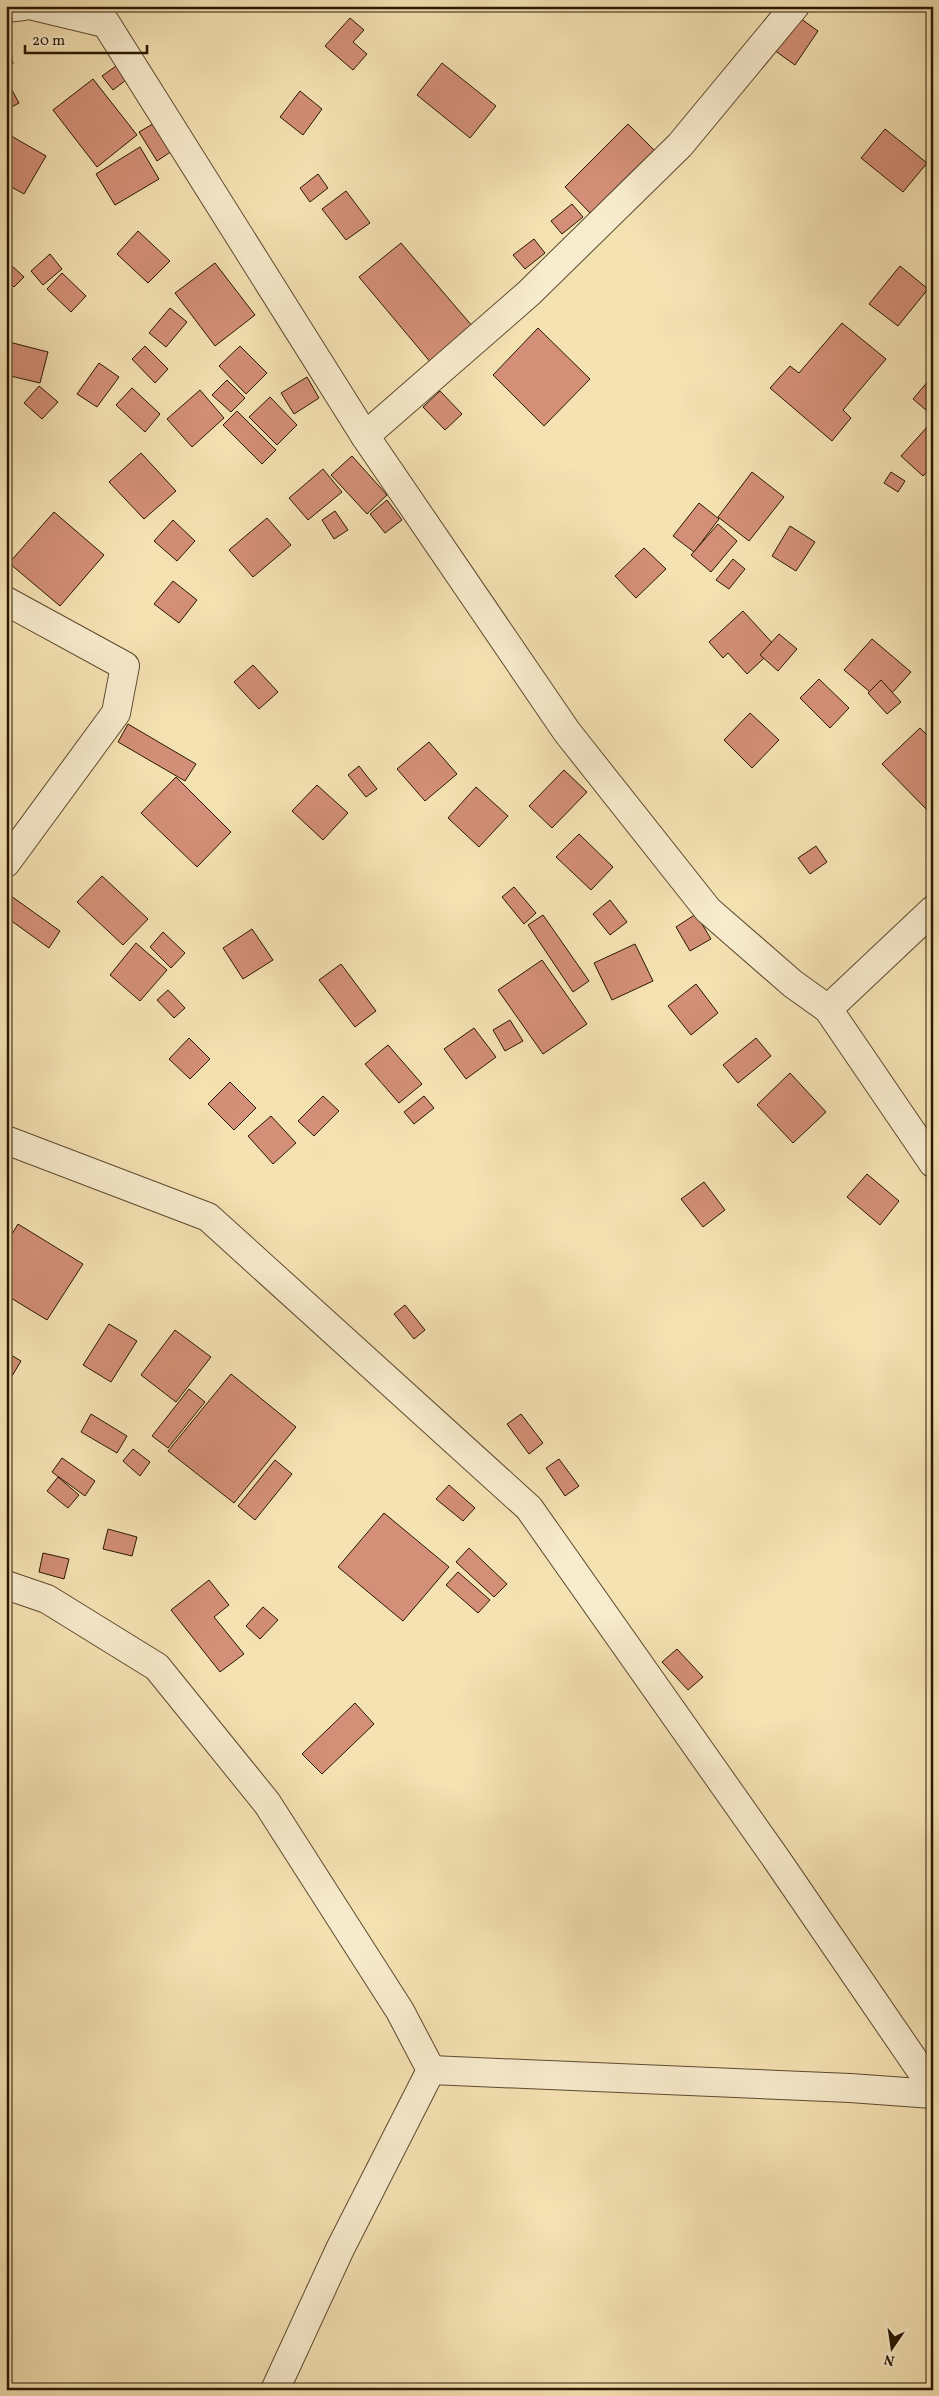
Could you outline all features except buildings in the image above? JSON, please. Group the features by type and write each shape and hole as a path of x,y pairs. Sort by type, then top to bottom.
{"street":[{"path":"6,8 24,6"},
{"path":"33,6 100,15 365,436 567,732 708,910 793,984 828,1008 933,1163"},
{"path":"365,436 529,293 673,151 795,6"},
{"path":"6,601 125,666 116,713 6,863"},
{"path":"828,1008 933,910"},
{"path":"10,1144 208,1217 529,1508 777,1860 933,2088"},
{"path":"6,1585 47,1599 157,1667 267,1804 400,2011 431,2070"},
{"path":"431,2070 850,2088 933,2094"},
{"path":"275,2390 340,2249 431,2070"}]}
